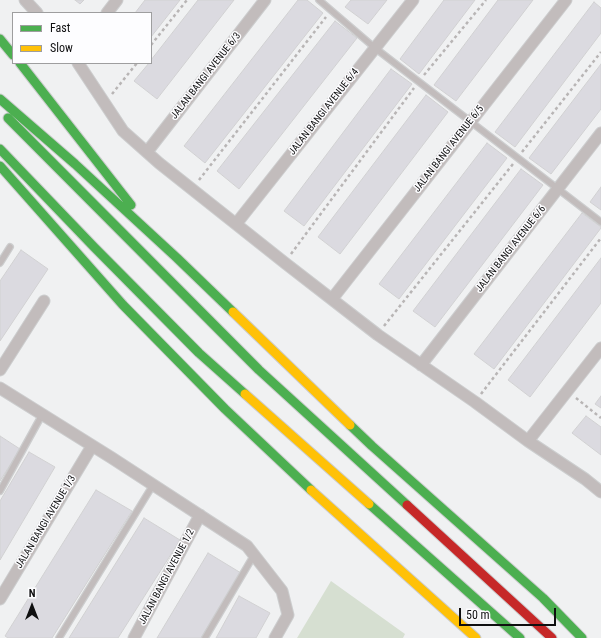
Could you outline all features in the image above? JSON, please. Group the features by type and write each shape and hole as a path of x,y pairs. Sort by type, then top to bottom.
{"main road":[{"path":"0,38 12,54"},
{"path":"21,64 132,206 177,258"},
{"path":"0,98 76,164 177,258 361,436 543,598 582,638"},
{"path":"0,109 259,370 552,638"},
{"path":"0,149 199,353 520,638"},
{"path":"0,166 123,305 214,398 284,465 476,638"}],"street":[{"path":"25,0 36,12"},
{"path":"108,12 117,0"},
{"name":"JALAN BANGI AVENUE 6/3","path":"147,152 265,0"},
{"name":"JALAN BANGI AVENUE 6/4","path":"236,224 413,0"},
{"name":"JALAN BANGI AVENUE 6/5","path":"332,298 566,0"},
{"path":"79,64 123,131 192,189 378,334 601,492"},
{"name":"JALAN BANGI AVENUE 6/6","path":"421,365 601,133"},
{"path":"0,370 44,301"},
{"path":"528,441 601,348"},
{"path":"0,388 247,546 282,591 288,615 275,638"},
{"name":"JALAN BANGI AVENUE 1/3","path":"0,599 92,446"},
{"name":"JALAN BANGI AVENUE 1/2","path":"134,638 200,515"}],"lane":[{"path":"320,0 375,48 601,222"},
{"path":"0,263 10,247"},
{"path":"0,491 42,414"},
{"path":"59,638 153,486"},
{"path":"205,638 254,555"}],"path":[{"path":"152,44 187,0"},
{"path":"285,263 419,81 486,0"},
{"path":"192,189 331,10"},
{"path":"378,334 601,52"},
{"path":"104,104 136,64"},
{"path":"475,402 601,238"},
{"path":"567,391 601,418"}],"green space":[{"path":"331,581 405,634 403,638 297,638"}],"building":[{"path":"75,0 84,0 80,4"},
{"path":"145,0 180,0 152,36 152,12 136,12"},
{"path":"198,0 234,0 157,99 134,81 148,64 152,64 152,59"},
{"path":"298,0 307,0 323,13 205,163 184,146"},
{"path":"351,0 387,0 368,24 345,7"},
{"path":"444,0 475,0 419,74 400,59"},
{"path":"498,0 533,0 456,101 434,85"},
{"path":"594,2 601,8 601,33 515,147 495,132"},
{"path":"335,21 357,38 239,189 217,171"},
{"path":"601,64 601,109 551,174 529,158"},
{"path":"391,69 412,84 304,226 284,211"},
{"path":"426,95 448,112 340,254 318,237"},
{"path":"487,143 507,158 399,299 379,284"},
{"path":"521,169 543,185 435,327 413,311"},
{"path":"601,187 601,210 590,202"},
{"path":"582,213 601,228 494,369 474,354"},
{"path":"21,250 48,269 0,341 0,281"},
{"path":"601,258 601,303 530,397 508,380"},
{"path":"601,396 601,408 595,404"},
{"path":"586,416 601,427 601,455 572,433"},
{"path":"0,436 20,449 0,481"},
{"path":"29,452 55,467 0,560 0,501"},
{"path":"96,490 132,511 52,638 8,638 5,636"},
{"path":"144,518 180,540 118,638 69,638"},
{"path":"208,553 241,573 201,638 157,638"},
{"path":"239,596 270,613 256,638 216,638"}],"traffic: fast":[{"path":"0,39 12,54"},
{"path":"21,64 131,205"},
{"path":"0,99 75,164 233,312"},
{"path":"8,118 259,370 407,505"},
{"path":"0,149 199,353 245,394"},
{"path":"0,166 123,305 225,409 311,490"},
{"path":"350,425 543,598 582,638"},
{"path":"369,504 520,638"}],"traffic: slow":[{"path":"233,312 350,425"},
{"path":"245,394 369,504"},
{"path":"311,490 476,638"}],"traffic: jam":[{"path":"407,505 552,638"}]}
